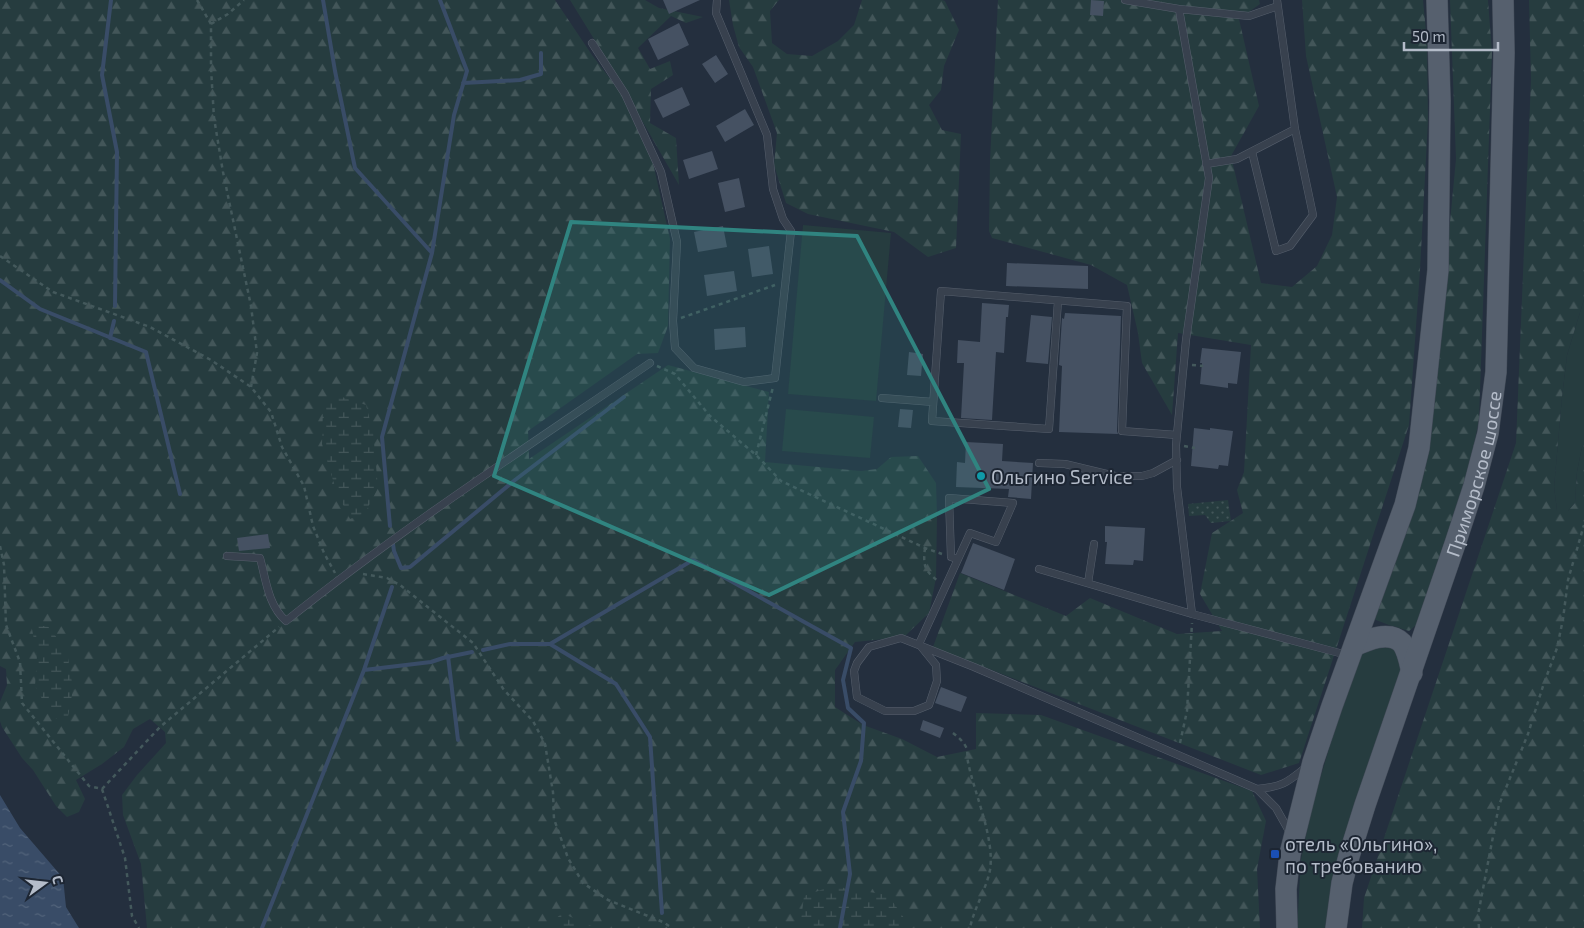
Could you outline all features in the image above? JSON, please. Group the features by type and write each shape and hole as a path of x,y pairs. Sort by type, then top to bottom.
{"main road":[{"path":"1287,928 1286,889 1293,840 1313,762 1405,505 1419,448 1438,270 1440,101 1437,0"},
{"name":"Приморское шоссе","path":"1336,928 1342,883 1349,856 1474,486 1488,433 1496,372 1504,53 1503,0"},
{"path":"1352,651 1374,638 1392,638 1401,642 1405,648 1412,673"}],"lane":[{"path":"592,43 625,94 661,172 677,242 673,321 675,348 694,368 744,382 775,378 791,231 783,219 773,189 767,135 716,14 717,0"},
{"path":"1125,0 1179,9 1249,16 1277,3 1295,129 1313,215 1290,246 1276,251 1252,152"},
{"path":"1179,9 1208,178 1186,340 1177,435 1178,487 1192,614"},
{"path":"1206,164 1237,159 1295,129"},
{"path":"1058,301 1049,430 932,421 941,290 1127,306 1122,431 1177,435"},
{"path":"227,556 260,558 272,602 278,614 286,621 349,571 551,429 650,363"},
{"path":"882,398 933,402"},
{"path":"1039,463 1066,464 1115,476 1142,476 1153,473 1177,460"},
{"path":"919,644 945,586 954,558 970,533 996,542 1013,503 949,498 954,558"},
{"path":"1088,584 1094,544"},
{"path":"943,554 954,558"},
{"path":"1039,569 1192,614 1352,651"},
{"path":"919,644 936,666 938,681 929,705 914,711 885,711 857,697 854,671 857,663 869,647 901,638 919,644 1257,789 1276,808 1293,840"},
{"path":"1257,789 1274,788 1289,782 1313,762"}],"path":[{"path":"197,0 211,24 214,118 251,306 257,353 251,387"},
{"path":"211,24 228,14 244,0"},
{"path":"0,256 53,292 150,327 211,360 251,387 271,412 282,447 304,486 313,526 324,553 339,579"},
{"path":"673,321 786,281"},
{"path":"650,363 675,374 710,416 756,455 780,481 925,548 943,554"},
{"path":"1198,366 1203,366"},
{"path":"756,455 775,378"},
{"path":"1189,447 1195,448"},
{"path":"1480,928 1478,915 1499,804 1528,734 1542,686 1557,648 1564,619 1568,580 1584,525"},
{"path":"0,546 4,565 6,625 20,662 22,703 89,786 102,789"},
{"path":"925,548 924,561 928,574 945,586"},
{"path":"349,571 387,578 400,584 473,642 504,690 533,721 545,744 553,792 554,819 568,858 583,883 608,900 663,922 672,928"},
{"path":"1180,743 1187,711 1192,614"},
{"path":"102,789 160,728 286,621"},
{"path":"953,733 967,748 968,761 983,816 990,864 986,883 978,901 970,928"},
{"path":"102,789 125,858 132,916 139,928"}],"highlighted area":[{"path":"571,222 857,236 989,489 769,595 494,476"}],"green space":[{"path":"0,0 555,0 592,55 621,93 653,163 670,239 668,326 658,353 637,354 528,431 529,459 668,365 769,392 765,462 861,471 877,469 891,457 918,456 936,483 936,578 929,613 904,637 855,642 835,670 835,707 863,725 902,739 937,757 976,749 976,713 1041,715 1252,791 1266,821 1257,869 1260,928 147,928 141,864 123,815 122,795 166,743 165,732 150,719 133,729 124,747 102,764 76,780 85,799 79,812 67,817 56,806 33,770 22,758 0,721 0,702 7,685 6,669 0,666"},
{"path":"570,0 645,0 659,8 703,17 686,23 671,16 638,48 650,69 670,61 673,75 651,89 650,123 676,138 679,185 610,65"},
{"path":"729,0 779,0 770,11 772,43 787,54 812,56 838,41 854,25 862,0 945,1 959,30 944,66 941,90 929,105 942,130 961,134 956,248 928,257 894,232 808,214 786,203 774,165 777,133 753,67 739,47"},
{"path":"998,0 1259,0 1260,4 1239,19 1259,106 1231,156 1261,283 1292,287 1317,266 1332,235 1337,197 1306,56 1302,0 1423,0 1427,42 1428,120 1409,425 1299,763 1261,775 933,647 960,573 1066,616 1090,598 1177,634 1222,631 1200,594 1212,533 1243,513 1237,490 1244,472 1251,345 1178,333 1172,415 1142,363 1138,333 1127,285 1091,265 992,238 989,231 990,161"},
{"path":"1450,0 1488,0 1492,53 1479,419 1471,462 1421,621 1409,631 1371,618 1442,306 1456,159"},
{"path":"1529,0 1584,0 1584,299 1567,355 1554,487 1557,511 1568,511 1575,503 1577,472 1584,445 1584,928 1362,928 1364,898 1516,443 1531,80"},
{"path":"803,225 891,233 876,401 788,394"},
{"path":"1584,299 1584,445 1577,472 1575,503 1568,511 1557,511 1554,487 1567,355"},
{"path":"339,396 366,405 373,432 378,488 365,513 350,519 336,490 322,444 323,407"},
{"path":"786,409 874,417 870,458 782,451"},
{"path":"1228,500 1231,521 1211,523 1205,515 1189,516 1188,504"},
{"path":"31,624 49,627 67,652 73,689 67,722 52,717 35,686 37,655"},
{"path":"1382,644 1395,649 1402,670 1327,928 1297,928 1301,859 1313,802 1353,669 1364,651"},
{"path":"832,886 888,895 911,928 800,928 804,896"},
{"path":"562,913 596,928 549,928 549,925"}],"water":[{"path":"0,795 20,828 63,878 66,907 79,928 0,928"}],"building":[{"path":"663,0 700,0 669,14"},
{"path":"1091,0 1104,1 1103,16 1090,15"},
{"path":"679,23 689,45 658,60 648,39"},
{"path":"716,55 728,74 715,83 702,64"},
{"path":"682,87 690,105 663,118 654,100"},
{"path":"745,109 754,125 725,142 716,126"},
{"path":"712,151 718,169 689,179 683,160"},
{"path":"739,178 745,207 725,212 718,183"},
{"path":"723,226 727,247 698,252 694,232"},
{"path":"769,246 773,274 752,277 748,249"},
{"path":"1007,263 1088,266 1088,289 1006,286"},
{"path":"734,271 737,291 707,296 704,275"},
{"path":"982,303 1009,305 1008,317 1006,317 1004,353 996,352 992,420 961,418 964,363 957,363 958,340 980,342"},
{"path":"1065,313 1121,316 1118,434 1059,432 1062,366 1059,365 1062,318 1064,319"},
{"path":"1031,315 1052,317 1048,364 1026,362"},
{"path":"745,327 746,347 715,350 714,329"},
{"path":"1202,348 1241,352 1237,384 1228,383 1228,388 1200,384"},
{"path":"909,352 923,354 921,376 907,375"},
{"path":"900,409 913,410 911,428 898,427"},
{"path":"1194,428 1233,431 1228,466 1219,465 1218,469 1191,466"},
{"path":"966,442 1003,444 1002,461 1033,463 1031,499 1008,497 1009,489 956,487 957,462 965,463"},
{"path":"1105,526 1145,528 1143,561 1134,560 1133,565 1105,564 1107,542 1105,542"},
{"path":"268,534 270,548 239,551 237,538"},
{"path":"973,543 1015,559 1004,590 961,573"},
{"path":"941,687 967,697 961,712 935,703"},
{"path":"923,720 944,728 940,738 920,730"}],"waterway":[{"path":"111,0 102,75 117,152 115,306"},
{"path":"323,0 355,168 432,253"},
{"path":"390,526 382,437 432,253 454,115 467,71 440,0"},
{"path":"463,83 520,80 541,74 541,53"},
{"path":"0,280 40,309 146,352 180,494"},
{"path":"110,338 114,321"},
{"path":"393,544 401,568 410,567 515,480 624,397"},
{"path":"483,650 510,644 550,644 693,560 851,648 843,680 848,708 864,723 861,761 843,812 850,874 840,928"},
{"path":"364,670 392,587"},
{"path":"550,644 616,684 650,737 662,913"},
{"path":"262,928 364,670 431,662 472,652"},
{"path":"448,656 458,740"}],"place":[{"name":"Ольгино Service","path":"981,476"},
{"name":"отель «Ольгино», по требованию","path":"1275,854"}]}
